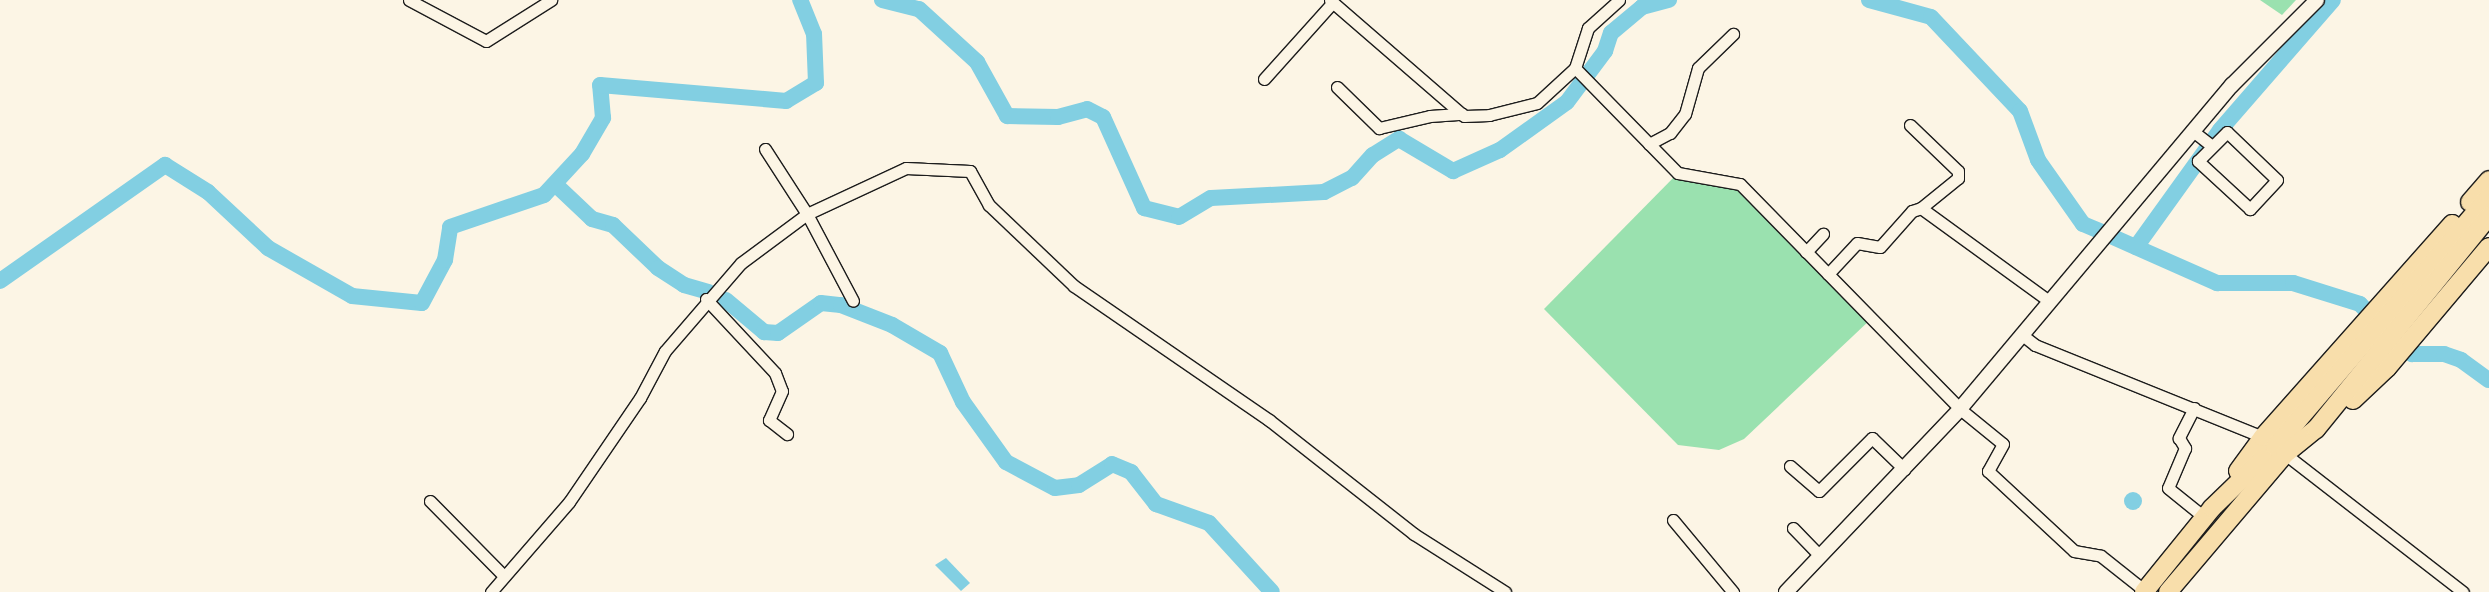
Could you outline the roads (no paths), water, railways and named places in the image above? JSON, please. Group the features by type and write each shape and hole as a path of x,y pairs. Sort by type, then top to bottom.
{"highway":[{"path":"2208,513 2263,437 2489,180"},
{"path":"2145,592 2208,513 2489,185"},
{"path":"2208,513 2275,447 2489,196"},
{"path":"2318,426 2489,216"},
{"path":"2318,426 2380,365 2489,227"},
{"path":"2168,592 2285,454 2387,368 2489,247"}],"street":[{"path":"409,0 486,41 551,0"},
{"path":"1337,87 1379,128 1430,116 1489,115 1537,103 1576,68 1588,28 1619,0"},
{"path":"1786,592 1960,409 2049,302 2204,140 2227,132 2277,180 2250,208 2198,160 2204,140 2232,85 2317,0"},
{"path":"1264,79 1331,1 1462,114"},
{"path":"1649,144 1670,133 1685,114 1698,68 1734,34"},
{"path":"1576,68 1678,173 1740,184 1960,409 2003,444 1988,471 2074,551 2101,556 2145,592"},
{"path":"1828,274 1857,243 1880,247 1912,211 1921,208 1958,178 1958,171 1910,126"},
{"path":"765,149 807,214 853,301"},
{"path":"491,592 569,502 640,398 665,351 706,299 741,264 807,214 906,168 970,171 989,205 1074,286 1269,420 1414,534 1505,592"},
{"path":"1921,208 2049,302"},
{"path":"1806,252 1824,234"},
{"path":"706,299 775,373 782,391 769,420 787,434"},
{"path":"2021,334 2035,345 2263,437"},
{"path":"2194,408 2179,438 2184,448 2168,488 2208,513"},
{"path":"1790,466 1819,491 1872,438 1904,469"},
{"path":"2285,454 2463,592"},
{"path":"430,501 504,576"},
{"path":"1673,520 1733,592"},
{"path":"1793,528 1820,556"}],"water":[{"path":"2129,492 2137,492 2142,497 2140,508 2129,510 2124,505 2124,497"},
{"path":"946,558 970,583 961,591 935,565"}],"waterway":[{"path":"0,281 165,165 208,192 268,248 352,296 422,303 445,260 450,227 544,195 582,154 603,118 600,85 786,101 816,83 814,34 800,0"},
{"path":"882,0 919,9 977,62 1007,116 1058,117 1087,109 1103,117 1144,208 1179,217 1211,198 1324,192 1352,178 1373,155 1399,139 1453,171 1500,150 1567,102 1605,51 1611,33 1642,7 1669,0"},
{"path":"1869,0 1931,17 2020,111 2038,160 2083,224 2102,232"},
{"path":"2136,247 2220,130 2333,0"},
{"path":"555,184 592,219 613,225 658,268 684,285 709,292"},
{"path":"2113,237 2217,283 2293,283 2360,304 2378,323"},
{"path":"726,300 764,332 778,333 821,303 841,305 892,325 940,353 963,402 1006,462 1055,488 1079,485 1112,464 1131,472 1156,504 1209,523 1272,592"},
{"path":"2397,343 2412,354 2444,354 2461,360 2489,380"}]}
